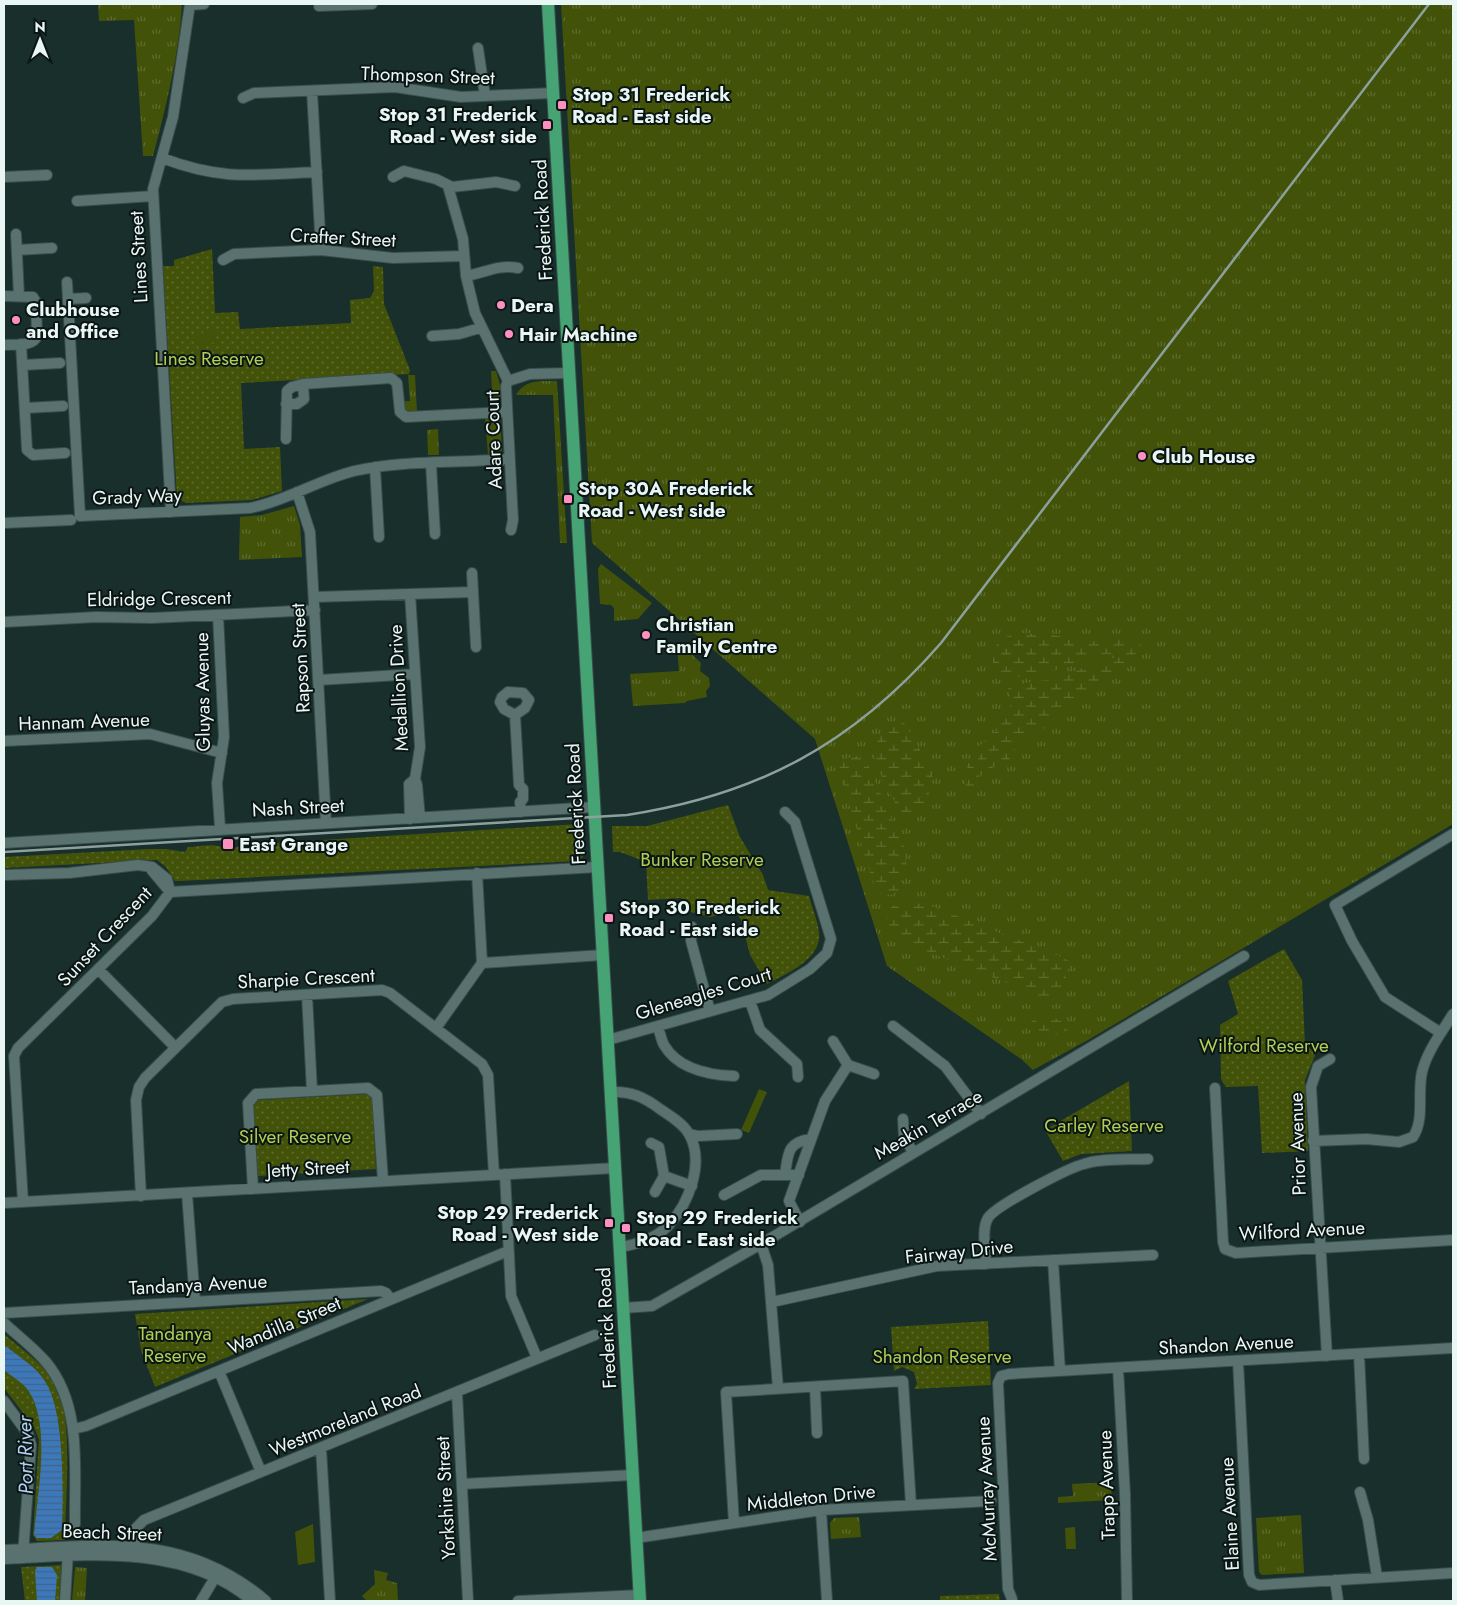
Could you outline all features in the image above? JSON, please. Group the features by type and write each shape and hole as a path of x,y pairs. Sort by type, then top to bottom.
{"main road":[{"name":"Frederick Road","path":"548,4 640,1598"}],"street":[{"path":"190,4 204,4"},
{"name":"Lines Street","path":"171,512 153,196 173,117 190,4"},
{"path":"320,6 372,4"},
{"path":"478,48 484,96"},
{"name":"Thompson Street","path":"243,98 254,93 396,87 461,97 553,93"},
{"path":"312,90 321,250"},
{"path":"162,158 220,175 241,176 317,172"},
{"path":"393,177 404,171 436,179 448,186 496,182 515,186"},
{"path":"4,177 47,175"},
{"path":"448,186 463,240 466,276 480,328 508,381"},
{"path":"77,201 153,196"},
{"path":"16,234 19,296"},
{"path":"17,250 52,248"},
{"name":"Crafter Street","path":"223,260 234,254 321,250 393,258 463,256"},
{"path":"466,276 502,266 518,268"},
{"name":"Grady Way","path":"67,282 80,516 250,508 269,504 333,478 376,467 509,459"},
{"path":"4,296 33,297 36,302 37,336 30,343 4,344"},
{"path":"68,299 86,298"},
{"path":"432,336 458,334 480,328"},
{"path":"22,344 27,450 33,455 65,453"},
{"path":"23,365 60,363"},
{"name":"Adare Court","path":"510,530 513,520 507,412 508,381 530,374 569,373"},
{"path":"286,439 286,404 289,388 303,384 391,378 396,382 400,412 406,417 507,412"},
{"path":"286,404 297,404 304,399 303,384"},
{"path":"25,408 63,406"},
{"path":"431,464 435,534"},
{"path":"376,467 379,537"},
{"name":"Rapson Street","path":"297,492 310,532 326,823"},
{"path":"4,523 71,520"},
{"path":"472,573 476,647"},
{"path":"315,597 473,592"},
{"name":"Medallion Drive","path":"410,594 420,747 415,779 409,784 415,818"},
{"name":"Eldridge Crescent","path":"4,622 96,617 152,618 315,610"},
{"name":"Gluyas Avenue","path":"218,615 224,737 217,783 220,828"},
{"path":"319,680 415,674"},
{"path":"515,715 519,785 522,789 523,799 521,807"},
{"name":"Hannam Avenue","path":"4,741 150,734 222,753"},
{"name":"Nash Street","path":"4,843 220,828 415,818 521,807 594,806"},
{"name":"Gleneagles Court","path":"608,1040 768,995 810,969 827,953 831,943 795,822 785,812"},
{"path":"1441,1033 1385,997 1352,941 1335,905 1453,834"},
{"path":"4,875 69,873 138,866 149,867 161,871 167,878 170,892"},
{"name":"Sunset Crescent","path":"23,1202 14,1056 18,1048 152,916 170,892 598,866"},
{"path":"436,1028 482,963 477,874"},
{"path":"692,926 691,941 710,1011"},
{"path":"482,963 603,956"},
{"name":"Meakin Terrace","path":"623,1308 652,1306 762,1244 913,1152 1244,956"},
{"path":"98,969 175,1047"},
{"name":"Sharpie Crescent","path":"141,1196 136,1100 139,1087 175,1047 222,1002 233,999 382,990 390,993 482,1064 488,1075 500,1174 511,1296 537,1358"},
{"path":"308,995 312,1091"},
{"path":"750,1001 760,1030 798,1064 798,1077"},
{"path":"1313,1141 1366,1138 1399,1142 1413,1137 1418,1127 1422,1073 1428,1057 1453,1014"},
{"path":"658,1026 663,1045 686,1065 712,1075 734,1076"},
{"path":"893,1026 945,1066 980,1114"},
{"path":"833,1041 848,1065 874,1074"},
{"name":"Prior Avenue","path":"1327,1356 1311,1087 1318,1066 1330,1059"},
{"path":"800,1222 789,1201 825,1101 848,1065"},
{"path":"252,1189 248,1103 256,1094 368,1088 377,1095 383,1181"},
{"name":"Wilford Avenue","path":"1214,1088 1223,1242 1225,1249 1236,1253 1453,1240"},
{"path":"611,1092 628,1092 644,1097 678,1122 689,1134 694,1151 692,1186 668,1226 639,1243 620,1247"},
{"path":"903,1119 904,1137 913,1152"},
{"path":"689,1134 698,1136 737,1134"},
{"path":"785,1175 789,1150 800,1140 811,1139"},
{"path":"651,1143 659,1147 664,1176 655,1192"},
{"path":"986,1264 985,1228 988,1218 999,1208 1070,1168 1085,1163 1148,1159"},
{"name":"Jetty Street","path":"4,1203 615,1168"},
{"path":"724,1195 761,1175 798,1175"},
{"path":"664,1176 692,1186"},
{"path":"187,1193 195,1302"},
{"path":"762,1244 768,1265 778,1388"},
{"name":"Wandilla Street","path":"73,1429 86,1426 508,1251"},
{"name":"Fairway Drive","path":"772,1302 937,1266 1153,1255"},
{"path":"1053,1260 1060,1371"},
{"name":"Tandanya Avenue","path":"4,1313 381,1291 386,1293 391,1300"},
{"path":"4,1323 46,1362 70,1405 73,1429 75,1524"},
{"name":"Westmoreland Road","path":"134,1552 136,1528 144,1520 457,1393 596,1334"},
{"name":"Shandon Avenue","path":"1001,1376 1009,1374 1453,1348"},
{"path":"1359,1354 1364,1459"},
{"name":"Elaine Avenue","path":"1238,1361 1249,1575 1252,1582 1259,1585 1453,1573"},
{"name":"Trapp Avenue","path":"1118,1368 1125,1494 1127,1601"},
{"path":"219,1371 262,1472"},
{"name":"McMurray Avenue","path":"1001,1376 998,1383 1008,1589 1012,1599"},
{"path":"734,1524 726,1392 903,1381 911,1505"},
{"path":"815,1387 817,1433"},
{"name":"Yorkshire Street","path":"457,1393 468,1601"},
{"path":"6,1408 28,1434 31,1445 23,1554"},
{"path":"321,1448 330,1601"},
{"path":"462,1484 633,1475"},
{"path":"1360,1492 1368,1520 1377,1577"},
{"name":"Middleton Drive","path":"636,1538 821,1510 991,1501"},
{"path":"821,1510 827,1601"},
{"name":"Beach Street","path":"4,1550 23,1554"},
{"path":"64,1601 68,1552"},
{"name":"Beach Street","path":"4,1559 23,1554 68,1552 176,1552 217,1574 249,1587 266,1601"},
{"path":"201,1601 217,1574"},
{"name":"Beach Street","path":"217,1574 252,1601"},
{"path":"1336,1580 1338,1601"},
{"path":"518,1601 640,1598"}],"green space":[{"path":"98,4 182,4 175,62 153,156 143,156 134,20 99,21"},
{"path":"561,4 1453,4 1453,824 1088,1040 1033,1070 1021,1059 887,966 815,739 592,543"},
{"name":"Lines Reserve","path":"212,249 215,313 238,312 240,329 351,323 350,300 370,298 374,291 373,266 383,267 384,304 410,370 409,374 241,383 244,449 280,447 282,491 252,500 186,503 177,498 163,266 174,266 174,260"},
{"path":"214,331 216,342 197,345 196,334"},
{"path":"491,371 496,371 501,389 500,408 493,408"},
{"path":"408,375 415,375 417,412 405,412 402,401 410,401"},
{"path":"557,381 567,543 560,543 553,395 516,395 524,386 534,382"},
{"path":"485,418 500,418 502,451 488,454"},
{"path":"438,429 439,455 428,455 427,430"},
{"path":"294,506 300,525 302,557 239,560 240,517 262,515"},
{"path":"601,564 652,603 638,619 614,621 614,608 611,605 600,604 598,569"},
{"path":"1015,633 1048,634 1089,642 1125,638 1138,641 1141,646 1129,663 1073,701 1045,728 1021,738 1008,762 1002,767 995,766 974,781 975,786 968,787 965,784 968,763 974,762 979,758 981,754 977,747 987,740 1008,713 1010,703 1008,688 1025,683 1060,678 1087,666 1111,661 1114,657 1103,654 1057,670 1005,679 999,677 991,657 999,640"},
{"path":"677,647 686,649 701,663 700,671 709,678 710,686 706,691 707,697 685,703 633,706 630,674 679,671"},
{"path":"897,720 905,724 932,771 933,777 928,797 913,818 901,814 879,770 874,753 879,739"},
{"path":"861,755 865,758 905,849 907,873 898,891 891,895 881,894 875,889 840,774 840,765 848,758"},
{"name":"Bunker Reserve","path":"728,805 740,837 763,875 768,890 809,896 819,933 815,951 809,958 793,970 767,984 750,955 741,920 736,912 710,917 691,912 681,898 648,900 646,862 620,852 613,852 612,826 647,826"},
{"path":"581,825 583,857 578,861 179,881 175,881 166,867 157,860 4,868 4,857 149,849 185,852 188,847 207,845 232,848 241,845"},
{"path":"898,903 926,904 1064,958 1069,961 1068,972 1063,984 1057,994 1048,999 903,942 893,932 887,919 887,910"},
{"name":"Wilford Reserve","path":"1284,949 1302,980 1305,1045 1316,1053 1305,1080 1308,1151 1262,1153 1258,1086 1226,1087 1221,1079 1220,1025 1238,1014 1228,981"},
{"path":"1038,1013 1068,1024 1067,1032 1051,1036 1035,1035 1028,1026"},
{"name":"Carley Reserve","path":"1129,1081 1132,1151 1081,1154 1063,1161 1045,1130"},
{"path":"759,1089 767,1092 749,1133 741,1130"},
{"name":"Silver Reserve","path":"367,1094 372,1098 376,1169 258,1176 253,1105 259,1100"},
{"name":"Tandanya Reserve","path":"368,1299 155,1387 141,1350 135,1314"},
{"name":"Shandon Reserve","path":"988,1321 991,1385 914,1389 917,1384 914,1372 902,1367 894,1371 891,1327"},
{"name":"Port River","path":"4,1334 46,1371 56,1384 62,1398 67,1437 65,1540 37,1541 33,1535 39,1439 34,1427 4,1388"},
{"path":"1111,1482 1112,1500 1058,1503 1058,1497 1073,1496 1072,1484"},
{"path":"1301,1515 1304,1573 1262,1575 1259,1572 1256,1518"},
{"path":"859,1517 861,1537 831,1539 830,1523 834,1518"},
{"path":"313,1524 315,1562 298,1565 295,1532"},
{"path":"1075,1527 1076,1549 1066,1549 1065,1528"},
{"path":"62,1565 59,1601 25,1601 21,1567"},
{"path":"75,1567 87,1568 85,1601 72,1601"},
{"path":"374,1570 388,1573 386,1580 397,1583 398,1601 367,1601 362,1596 375,1584"},
{"path":"999,1594 1000,1601 940,1601 940,1596"}],"water":[{"name":"Port River","path":"4,1345 27,1362 42,1377 52,1397 57,1414 62,1455 62,1530 51,1538 37,1538 34,1535 41,1460 39,1421 35,1404 28,1390 4,1370"},
{"path":"37,1567 52,1567 57,1575 55,1601 37,1601 35,1571"}],"railway":[{"path":"4,852 627,815 674,806 719,794 761,778 800,759 838,737 873,710 908,679 941,643 1429,4"}],"place":[{"name":"Stop 31 Frederick Road - East side","path":"562,105"},
{"name":"Stop 31 Frederick Road - West side","path":"547,125"},
{"name":"Dera","path":"501,305"},
{"name":"Clubhouse and Office","path":"16,320"},
{"name":"Hair Machine","path":"509,334"},
{"name":"Club House","path":"1142,456"},
{"name":"Stop 30A Frederick Road - West side","path":"568,499"},
{"name":"Christian Family Centre","path":"646,635"},
{"name":"East Grange","path":"228,844"},
{"name":"Stop 30 Frederick Road - East side","path":"609,918"},
{"name":"Stop 29 Frederick Road - West side","path":"609,1223"},
{"name":"Stop 29 Frederick Road - East side","path":"626,1228"}]}
